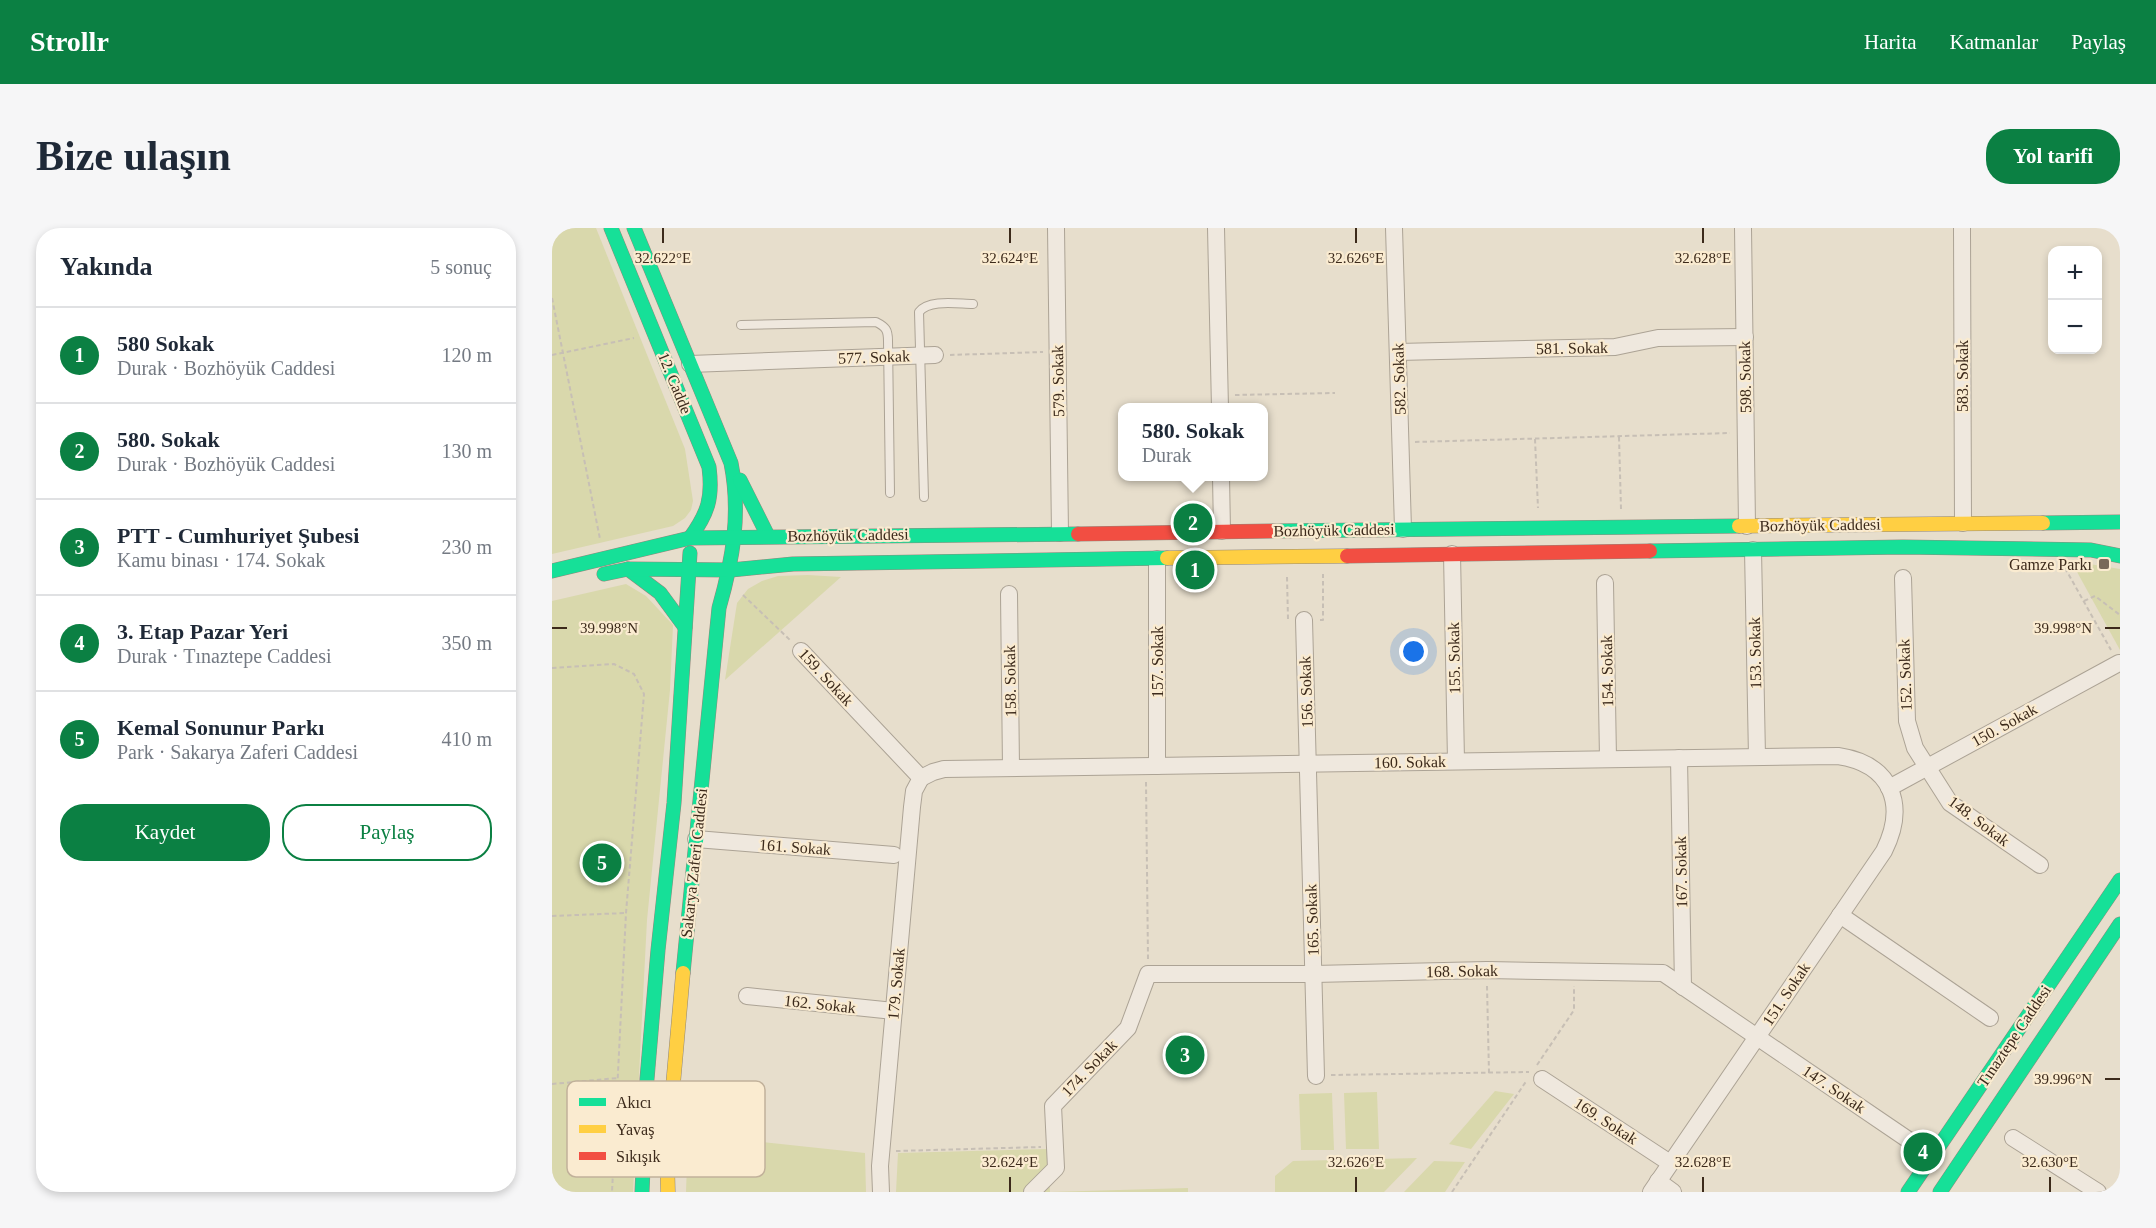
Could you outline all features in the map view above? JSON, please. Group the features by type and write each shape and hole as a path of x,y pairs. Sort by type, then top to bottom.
{"main road":[{"name":"12. Cadde","path":"611,228 709,467 711,497 706,516 690,538"},
{"name":"12. Cadde","path":"634,228 731,463 737,490 735,537"},
{"path":"731,463 768,536"},
{"name":"Bozhöyük Caddesi","path":"552,571 690,538 2120,522"},
{"name":"Sakarya Zaferi Caddesi","path":"674,1081 719,608 729,575 735,537"},
{"name":"Sakarya Zaferi Caddesi","path":"647,1081 674,803 690,538"},
{"name":"Bozhöyük Caddesi","path":"552,584 628,569 689,570 729,575 793,564 1903,548 2091,550 2120,556"},
{"path":"628,569 660,592 685,627"},
{"name":"Tınaztepe Caddesi","path":"1908,1192 2120,880"},
{"name":"Tınaztepe Caddesi","path":"1940,1192 2113,949 2120,924"},
{"name":"Sakarya Zaferi Caddesi","path":"642,1192 643,1177"},
{"name":"Sakarya Zaferi Caddesi","path":"668,1177 668,1192"}],"street":[{"name":"579. Sokak","path":"1056,228 1060,533"},
{"path":"1216,228 1220,402"},
{"name":"582. Sokak","path":"1394,228 1403,529"},
{"name":"598. Sokak","path":"1743,228 1747,526"},
{"name":"583. Sokak","path":"1962,228 1963,523"},
{"name":"581. Sokak","path":"1398,352 1615,347 1658,338 1745,338"},
{"name":"577. Sokak","path":"690,364 928,356"},
{"path":"1221,481 1222,531"},
{"name":"153. Sokak","path":"1753,550 1758,757"},
{"name":"155. Sokak","path":"1452,554 1456,761"},
{"name":"157. Sokak","path":"1151,766 1156,559"},
{"name":"152. Sokak","path":"1903,578 1907,721 1915,748 1926,768"},
{"name":"154. Sokak","path":"1605,583 1608,759"},
{"name":"158. Sokak","path":"1009,594 1011,768"},
{"name":"156. Sokak","path":"1304,620 1308,764"},
{"name":"159. Sokak","path":"801,651 921,778"},
{"name":"150. Sokak","path":"1889,788 2119,663"},
{"name":"160. Sokak","path":"921,778 938,770 1011,768 1838,756 1851,758 1871,768 1889,788"},
{"name":"167. Sokak","path":"1679,758 1683,987"},
{"name":"165. Sokak","path":"1308,764 1316,1076"},
{"name":"148. Sokak","path":"1926,768 1950,803 2040,865"},
{"name":"179. Sokak","path":"881,1192 881,1152 913,798 921,778"},
{"name":"151. Sokak","path":"1654,1187 1889,840 1895,819 1895,808 1889,788"},
{"name":"161. Sokak","path":"696,840 894,855"},
{"path":"1840,915 1990,1018"},
{"name":"168. Sokak","path":"1148,974 1314,974 1487,970 1663,974 1757,1036"},
{"name":"174. Sokak","path":"1032,1192 1056,1168 1053,1106 1128,1028 1148,974"},
{"name":"162. Sokak","path":"747,996 894,1011"},
{"name":"147. Sokak","path":"1757,1036 1910,1141"},
{"name":"169. Sokak","path":"1537,1076 1670,1163"},
{"path":"2013,1138 2098,1192"},
{"path":"1654,1187 1673,1192"}],"lane":[{"path":"924,497 928,356 919,312 923,306 931,304 973,304"},
{"path":"741,325 876,322 884,326 888,331 889,357 890,493"}],"path":[{"path":"552,298 604,559"},
{"path":"552,355 654,333"},
{"path":"928,356 1058,351"},
{"path":"1220,402 1335,393"},
{"path":"1400,443 1746,433"},
{"path":"1619,436 1622,527"},
{"path":"1535,439 1539,528"},
{"path":"2055,550 2119,663"},
{"path":"1286,557 1288,620 1323,620 1323,556"},
{"name":"159. Sokak","path":"729,575 801,651"},
{"path":"2084,601 2095,596 2120,615"},
{"path":"552,668 614,664 634,674 644,694 626,913 618,1081"},
{"path":"1148,974 1151,766"},
{"path":"552,916 626,913"},
{"path":"1487,970 1489,1073"},
{"path":"1452,1192 1537,1076 1574,1010 1574,972"},
{"path":"1316,1076 1489,1073 1537,1076"},
{"path":"585,1081 618,1078"},
{"path":"552,1084 567,1083"},
{"path":"881,1152 1055,1146"},
{"path":"612,1192 613,1177"}],"green space":[{"path":"552,228 596,228 685,449 693,501 691,510 685,518 673,526 552,554"},
{"path":"2071,561 2120,569 2120,650"},
{"path":"778,576 841,577 725,680 737,603 748,589"},
{"path":"626,584 646,596 673,625 670,690 647,920 639,1081 567,1081 567,1177 634,1177 633,1192 552,1192 552,601"},
{"path":"1495,1091 1514,1094 1471,1149 1449,1144"},
{"path":"1377,1092 1379,1149 1346,1149 1344,1093"},
{"path":"1332,1093 1334,1150 1301,1150 1299,1094"},
{"path":"765,1142 865,1153 866,1192 686,1192 687,1177 765,1177"},
{"path":"1048,1149 1050,1192 896,1192 898,1153"},
{"path":"1417,1158 1384,1192 1275,1192 1275,1176 1293,1161"},
{"path":"1434,1161 1465,1162 1445,1192 1404,1192"},
{"path":"1188,1188 1188,1192 1050,1192"}],"traffic: fast":[{"path":"611,228 709,467 708,505 690,538"},
{"path":"634,228 731,463 734,482 734,536 719,608 683,973"},
{"path":"740,480 768,536"},
{"path":"2043,523 2120,522"},
{"path":"1274,531 1739,526"},
{"path":"552,571 690,538 1078,534"},
{"path":"1650,551 1903,547 2091,550 2120,556"},
{"path":"647,1081 674,803 690,553"},
{"path":"604,574 628,569 731,570 793,564 1167,558"},
{"path":"628,569 660,593 685,627"},
{"path":"1908,1192 2120,880"},
{"path":"1940,1192 2120,924"},
{"path":"642,1192 643,1177"}],"traffic: slow":[{"path":"1739,526 2043,523"},
{"path":"1167,558 1347,556"},
{"path":"673,1081 683,973"},
{"path":"668,1177 668,1192"}],"traffic: jam":[{"path":"1078,534 1274,531"},
{"path":"1347,556 1650,551"}],"place":[{"name":"580. Sokak","path":"1193,523"},
{"name":"Gamze Parkı","path":"2104,564"},
{"name":"580 Sokak","path":"1195,570"},
{"name":"Kemal Sonunur Parkı","path":"602,863"},
{"name":"PTT - Cumhuriyet Şubesi","path":"1185,1055"},
{"name":"3. Etap Pazar Yeri","path":"1923,1152"}]}
